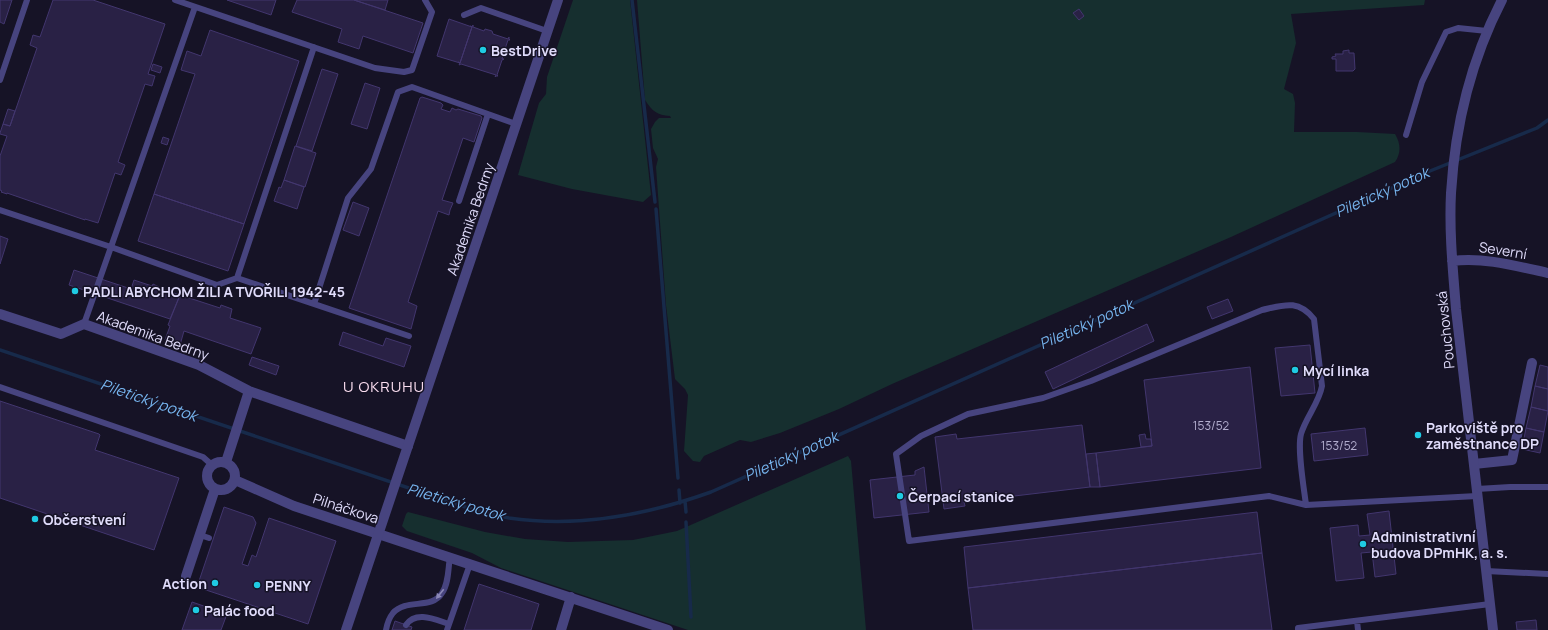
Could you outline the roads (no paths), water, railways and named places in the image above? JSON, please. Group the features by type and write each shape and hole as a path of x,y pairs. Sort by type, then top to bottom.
{"street":[{"name":"Akademika Bedrny","path":"346,630 558,0"},
{"path":"1487,31 1502,0"},
{"name":"Pouchovská","path":"1487,31 1472,73 1457,139 1452,188 1452,261 1456,309 1493,630"},
{"name":"Severní","path":"1452,261 1474,259 1492,261 1548,272"},
{"name":"Akademika Bedrny","path":"0,314 62,334 84,324 199,365 249,391 408,446"},
{"path":"1474,464 1512,460 1532,363"},
{"path":"226,462 249,391"},
{"path":"216,462 226,462 233,468 236,476 235,480 229,488 220,490 215,489 211,486 207,478 209,468 216,462"},
{"name":"Pilnáčkova","path":"235,480 294,506 668,630"},
{"path":"186,576 205,536 215,489"},
{"path":"561,630 571,598"}],"lane":[{"path":"0,80 27,0"},
{"path":"175,0 375,68 404,72 412,70 432,12 425,0"},
{"path":"84,324 195,7"},
{"path":"464,15 482,8 547,31"},
{"path":"1406,136 1422,82 1446,32 1458,28 1487,31"},
{"path":"236,278 314,47"},
{"path":"314,304 348,198 371,168 398,92 412,87 516,124"},
{"path":"459,201 488,114"},
{"path":"0,210 217,285 236,278 409,336"},
{"path":"1306,505 1300,450 1300,436 1320,395 1322,386 1314,319 1308,311 1291,305 1262,310 1091,381 1044,398 968,414 921,436 896,454 909,541 1269,496 1306,505 1477,492 1510,487 1548,487"},
{"path":"0,387 203,457 212,465"},
{"path":"386,630 390,618 397,609 408,605 430,602 437,599 442,594 447,580 450,557"},
{"path":"406,625 412,618 423,617 448,627 470,564"},
{"path":"1486,571 1548,574"},
{"path":"1298,630 1298,628 1490,604"},
{"path":"1357,621 1358,630"}],"waterway":[{"path":"632,0 655,202"},
{"name":"Piletický potok","path":"0,350 468,508 509,518 535,521 586,520 612,517 662,507 711,492 1430,171 1537,128 1548,120"},
{"path":"656,209 678,478"},
{"path":"679,490 680,503"},
{"path":"685,501 686,512"},
{"path":"686,522 691,617"}],"place":[{"name":"BestDrive","path":"483,50"},
{"name":"PADLI ABYCHOM ŽILI A TVOŘILI 1942-45","path":"75,291"},
{"name":"Mycí linka","path":"1295,370"},
{"name":"Parkoviště pro zaměstnance DP","path":"1418,435"},
{"name":"Čerpací stanice","path":"900,496"},
{"name":"Občerstvení","path":"35,519"},
{"name":"Administrativní budova DPmHK, a. s.","path":"1363,544"},
{"name":"Action","path":"215,583"},
{"name":"PENNY","path":"257,585"},
{"name":"Palác food","path":"196,610"}],"district":[{"name":"U OKRUHU","path":"384,386"}]}
